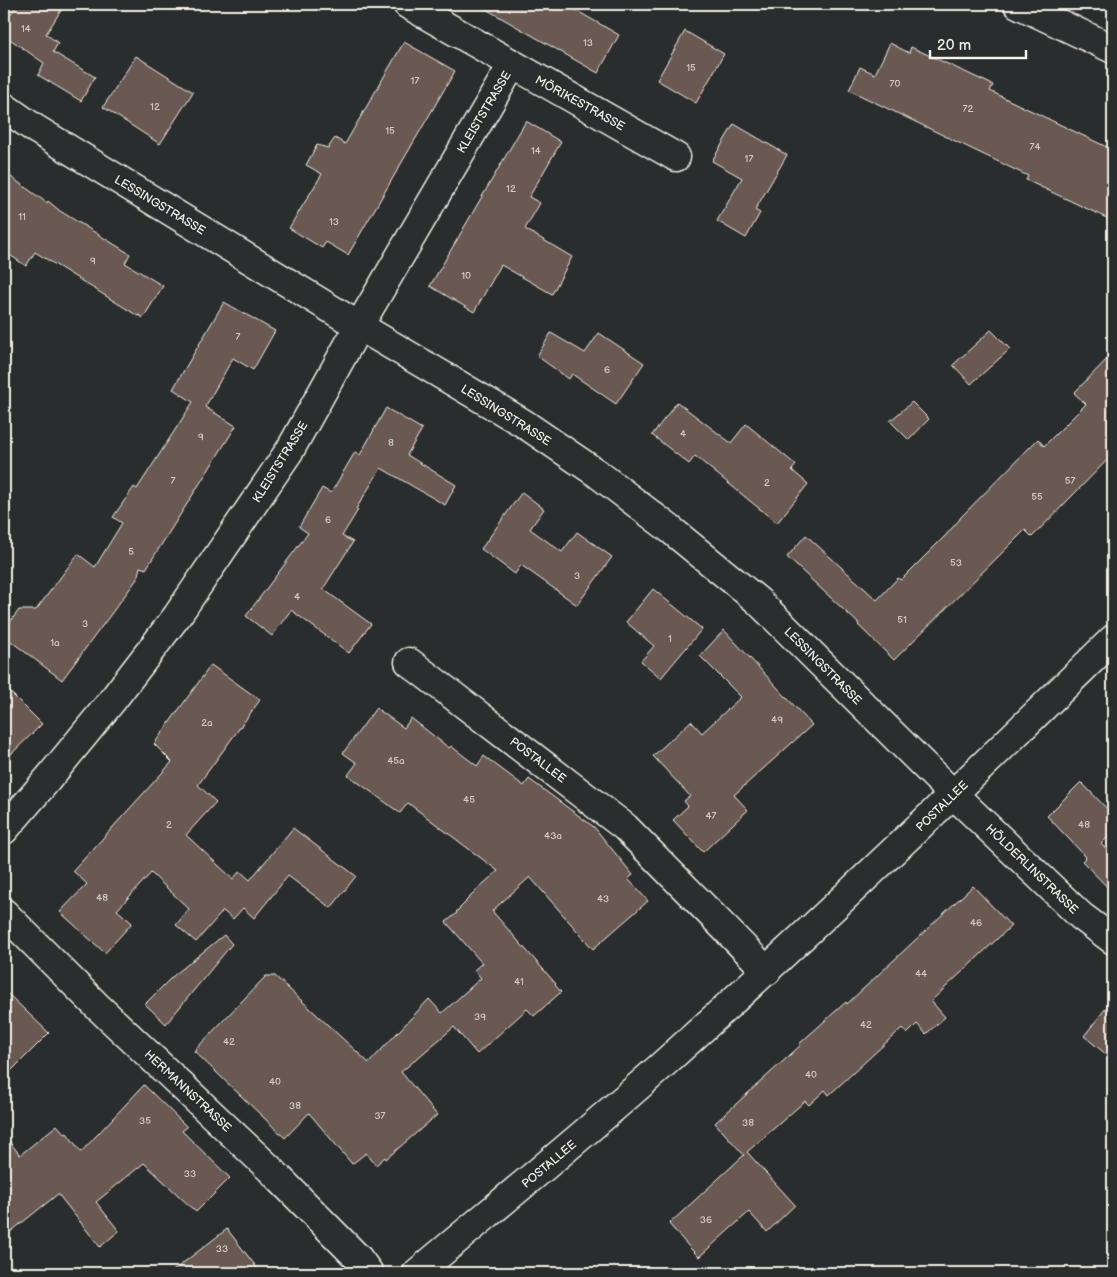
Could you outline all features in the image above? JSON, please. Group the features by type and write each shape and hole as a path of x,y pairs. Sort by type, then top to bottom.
{"street":[{"name":"MÖRIKESTRASSE","path":"407,4 676,157"},
{"path":"1018,4 1113,49"},
{"name":"KLEISTSTRASSE","path":"4,830 111,702 177,616 290,450 358,326 512,65"},
{"name":"LESSINGSTRASSE","path":"4,107 34,128 358,326 523,423 598,474 670,529 758,601 954,795"},
{"name":"POSTALLEE","path":"417,1273 561,1154 767,971 954,795 1113,639"},
{"name":"POSTALLEE","path":"409,662 625,827 767,971"},
{"name":"HÖLDERLINSTRASSE","path":"954,795 1081,916 1113,940"},
{"name":"HERMANNSTRASSE","path":"4,913 86,995 270,1168 358,1258 369,1273"}],"building":[{"path":"17,4 65,4 46,34 58,43 53,52 95,77 81,101 38,75 44,63 4,35 4,24"},
{"path":"477,4 565,4 619,35 598,73"},
{"path":"685,31 724,54 696,103 657,80"},
{"path":"404,42 455,71 348,255 326,242 322,248 289,228 322,174 306,165 317,145 328,148 335,138 345,144"},
{"path":"890,43 909,53 911,47 993,85 990,91 1113,150 1113,221 1026,180 1028,176 849,90 860,67 875,74"},
{"path":"136,56 193,92 160,144 103,107"},
{"path":"526,121 561,142 529,197 540,203 525,229 572,257 552,294 501,265 474,312 430,286"},
{"path":"734,124 787,155 755,210 760,213 746,238 717,221 742,178 712,161"},
{"path":"4,172 47,203 48,201 60,211 130,254 125,263 163,286 143,318 35,252 26,266 4,251"},
{"path":"224,302 275,331 253,370 233,358 205,407 236,426 146,569 140,567 137,579 62,680 4,636 4,630 19,610 36,610 78,554 95,567 122,523 113,517 134,487 137,489 193,402 173,389"},
{"path":"991,330 1010,349 971,384 953,365"},
{"path":"551,333 585,353 599,333 644,363 616,404 572,374 569,379 537,356"},
{"path":"1113,353 1113,454 1032,537 1025,530 894,660 859,624 787,557 806,535 877,600 898,578 901,580 945,536 960,518 1038,439 1044,446 1086,404 1074,393"},
{"path":"677,402 731,443 746,424 796,465 792,470 808,484 777,523 695,456 689,464 652,435"},
{"path":"912,402 929,419 909,440 890,421"},
{"path":"386,408 422,429 407,455 456,485 445,505 381,468 342,536 353,542 323,589 371,624 349,653 291,610 272,636 246,616 308,533 299,527 322,488 331,493 355,452 360,455"},
{"path":"522,492 544,509 530,529 562,552 577,532 612,557 577,605 521,565 515,574 481,549"},
{"path":"653,589 702,629 661,678 641,661 654,646 626,622"},
{"path":"724,630 812,725 734,795 748,810 703,852 673,820 688,806 684,801 690,796 653,756 691,721 702,733 741,697 700,656"},
{"path":"211,665 260,700 198,785 216,802 186,835 233,879 240,871 250,880 293,828 356,876 331,908 288,876 254,918 243,908 233,919 223,911 196,942 176,925 189,909 151,873 117,910 132,923 105,953 60,912 87,884 73,871 172,762 154,744"},
{"path":"4,686 42,724 4,761"},
{"path":"376,708 404,728 411,718 449,748 451,746 477,766 484,756 524,786 529,779 594,827 633,875 628,879 648,901 593,949 530,877 492,911 561,992 534,1016 527,1009 477,1054 454,1027 401,1072 437,1115 386,1159 385,1157 376,1165 366,1153 352,1164 309,1113 285,1138 194,1051 266,976 275,976 369,1063 429,999 442,1013 481,978 474,970 482,963 446,922 457,913 476,890 498,871 408,803 400,813 348,775 357,763 343,753"},
{"path":"1081,782 1113,815 1113,832 1101,844 1113,857 1113,893 1082,861 1086,857 1047,816"},
{"path":"973,886 1011,926 931,1001 945,1017 926,1034 917,1024 907,1034 902,1028 829,1095 825,1090 809,1105 805,1101 747,1152 795,1205 767,1232 749,1212 699,1257 669,1224 744,1155 715,1123 801,1045 799,1044 846,1002 847,1004"},
{"path":"224,935 232,944 166,1024 145,1004 172,977"},
{"path":"4,990 49,1033 4,1078"},
{"path":"1113,999 1113,1060 1084,1036"},
{"path":"144,1085 187,1127 182,1131 230,1178 196,1212 144,1163 96,1202 119,1231 100,1247 58,1194 4,1237 4,1135 20,1155 57,1125 65,1134 67,1133 81,1152"},
{"path":"227,1229 261,1273 170,1273"}]}
